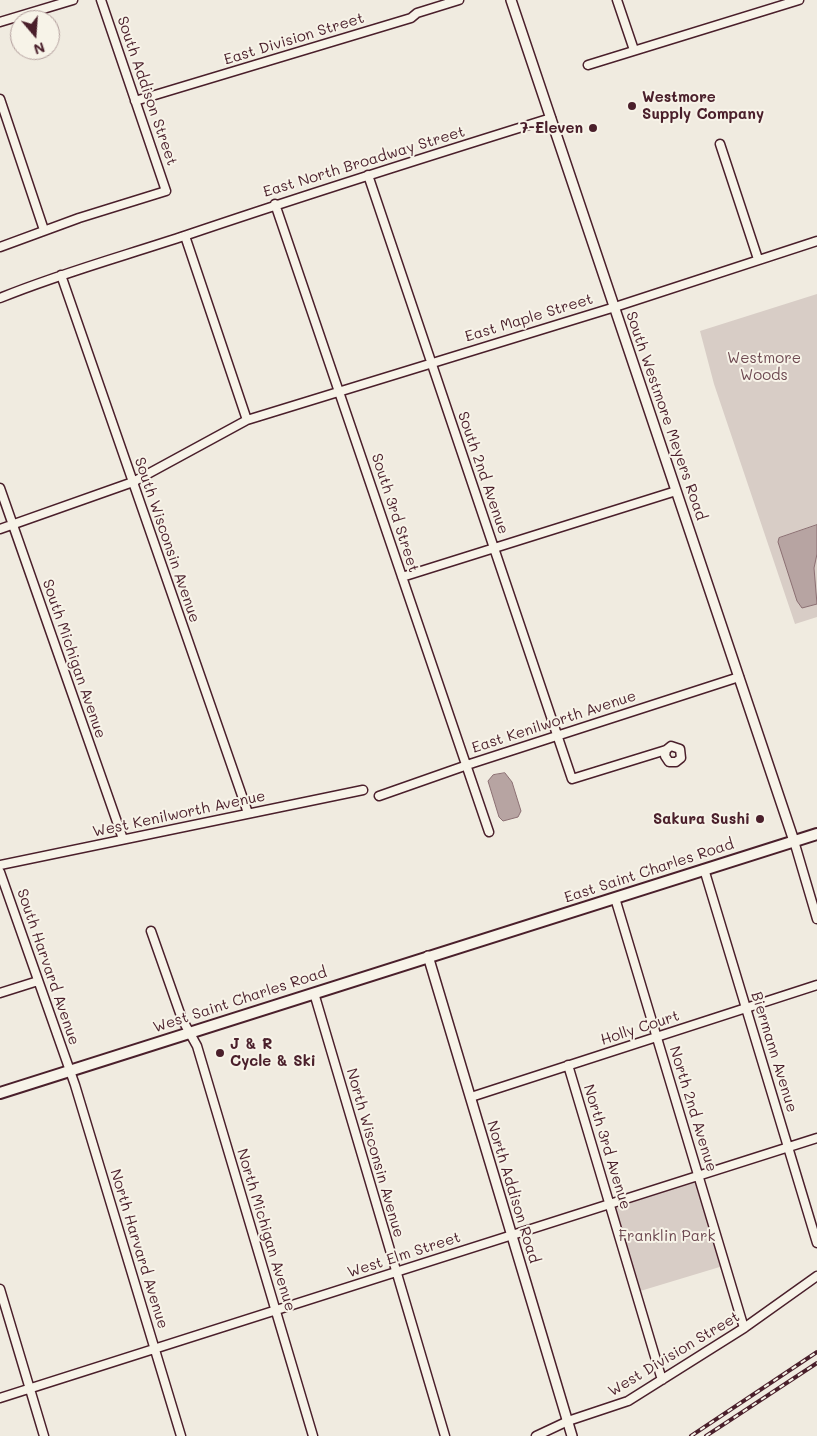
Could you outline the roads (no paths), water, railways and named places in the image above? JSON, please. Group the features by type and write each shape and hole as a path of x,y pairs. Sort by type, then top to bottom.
{"main road":[{"name":"East Saint Charles Road","path":"490,937 817,834"},
{"name":"West Saint Charles Road","path":"0,1093 490,937"}],"street":[{"path":"0,22 73,0"},
{"name":"South Addison Street","path":"44,230 166,191 101,0"},
{"name":"East Division Street","path":"135,101 411,18 417,13 459,0"},
{"name":"South Westmore Meyers Road","path":"511,0 794,841"},
{"path":"617,0 634,50"},
{"path":"588,65 799,0"},
{"path":"0,99 44,230 0,247"},
{"name":"East North Broadway Street","path":"0,298 61,275 185,236 275,204 551,118"},
{"path":"720,144 758,259"},
{"name":"South 2nd Avenue","path":"368,175 572,779 666,750"},
{"name":"South 3rd Street","path":"275,204 489,832"},
{"path":"185,236 247,420"},
{"name":"East Maple Street","path":"0,529 133,482 247,420 615,307 817,241"},
{"name":"South Wisconsin Avenue","path":"61,275 248,814"},
{"name":"South Michigan Avenue","path":"0,488 123,839"},
{"path":"402,578 676,491"},
{"name":"East Kenilworth Avenue","path":"380,796 466,765 739,677"},
{"name":"West Kenilworth Avenue","path":"0,865 363,790"},
{"path":"794,841 817,919"},
{"name":"Biermann Avenue","path":"704,869 817,1243"},
{"name":"South Harvard Avenue","path":"0,872 70,1070"},
{"name":"North 2nd Avenue","path":"615,898 744,1328"},
{"path":"151,931 182,1019 190,1032"},
{"name":"North Addison Road","path":"428,956 572,1436"},
{"path":"0,993 38,981"},
{"name":"Holly Court","path":"471,1097 817,985"},
{"name":"North Wisconsin Avenue","path":"314,992 445,1436"},
{"name":"North Michigan Avenue","path":"190,1032 197,1046 313,1436"},
{"name":"North 3rd Avenue","path":"568,1066 662,1380"},
{"name":"North Harvard Avenue","path":"70,1070 181,1436"},
{"name":"West Elm Street","path":"0,1398 276,1312 817,1138"},
{"name":"West Division Street","path":"536,1436 568,1421 628,1401 744,1328 817,1276"},
{"path":"0,1289 44,1436"}],"railway":[{"path":"691,1436 817,1352"},
{"path":"706,1436 817,1363"}],"place":[{"name":"Westmore Supply Company","path":"632,106"},
{"name":"7-Eleven","path":"593,128"},
{"name":"Sakura Sushi","path":"760,819"},
{"name":"J & R Cycle & Ski","path":"220,1053"}],"park label":[{"name":"Westmore Woods","path":"764,366"},
{"name":"Franklin Park","path":"667,1236"}]}
